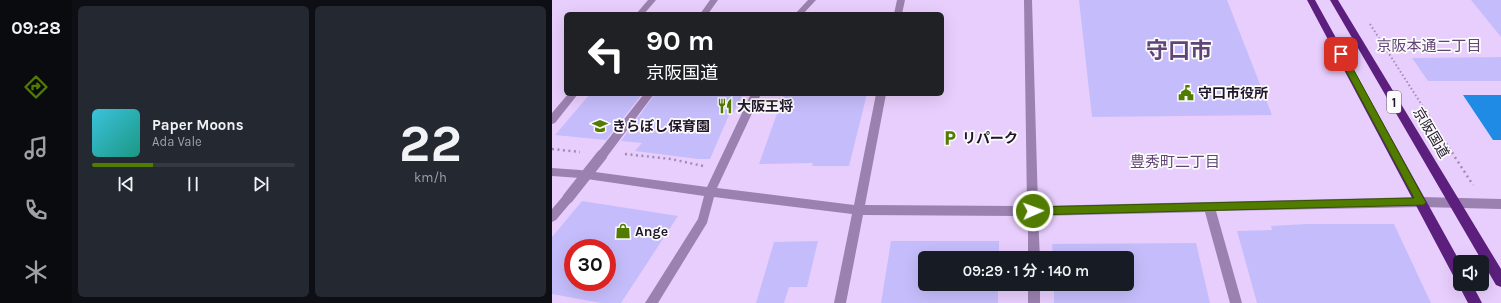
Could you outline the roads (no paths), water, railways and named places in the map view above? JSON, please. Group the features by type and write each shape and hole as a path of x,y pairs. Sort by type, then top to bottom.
{"highway":[{"name":"1","path":"1311,0 1453,262"},
{"name":"京阪国道","path":"1334,0 1501,281"},
{"path":"1469,291 1475,303"}],"street":[{"path":"642,12 652,0"},
{"path":"705,12 714,0"},
{"path":"801,12 812,0"},
{"path":"898,12 901,0"},
{"path":"1028,0 1034,251"},
{"path":"552,120 571,96"},
{"path":"552,217 647,96"},
{"path":"651,303 703,220 710,192 755,96"},
{"path":"840,303 881,96"},
{"path":"552,172 580,174 858,210 1033,211 1421,202 1501,204"},
{"path":"1209,206 1236,303"},
{"path":"1034,291 1034,303"}],"water":[{"path":"1463,95 1501,95 1501,140 1493,140"}],"place":[{"name":"守口市役所","path":"1186,93"},
{"name":"大阪王将","path":"725,106"},
{"name":"きらぼし保育園","path":"600,126"},
{"name":"リパーク","path":"950,138"},
{"name":"Ange","path":"623,231"}],"district":[{"name":"京阪本通二丁目","path":"1429,46"},
{"name":"守口市","path":"1179,51"},
{"name":"豊秀町二丁目","path":"1175,162"}]}
